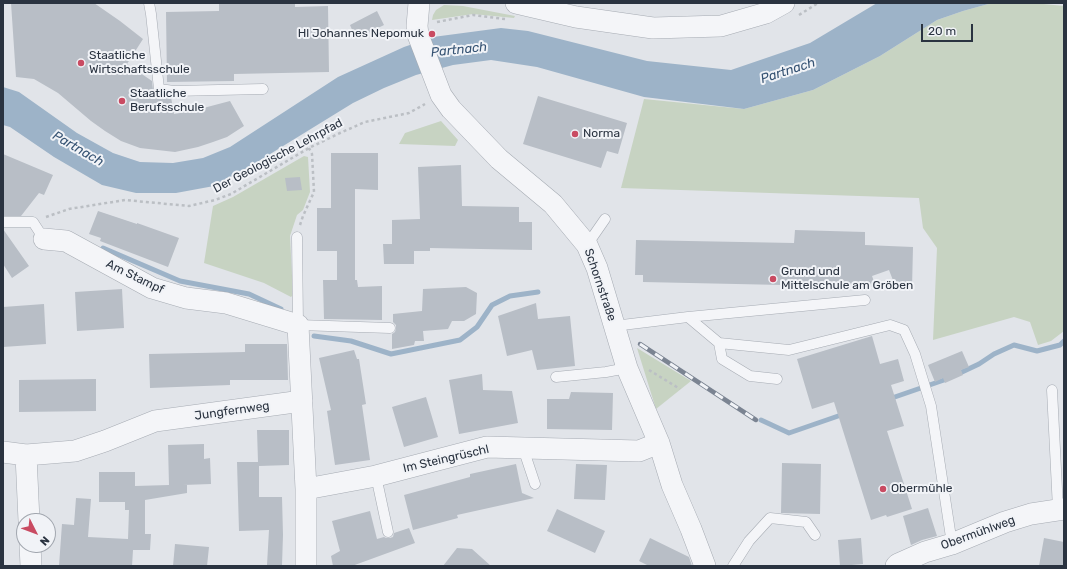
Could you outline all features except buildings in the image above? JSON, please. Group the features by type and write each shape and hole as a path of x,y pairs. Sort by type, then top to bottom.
{"street":[{"name":"Schornstraße","path":"419,3 417,26 418,35 437,86 451,109 499,158 553,204 587,245 597,268 627,368 659,444 672,485 705,566"},
{"path":"516,3 576,17 653,28 722,26 766,13 784,3"},
{"name":"Am Stampf","path":"39,230 66,241 152,288 186,298 226,303 298,325"},
{"path":"298,325 306,489 306,566"},
{"name":"Jungfernweg","path":"3,452 26,455 75,451 156,421 302,401"},
{"name":"Im Steingrüschl","path":"306,489 376,476 487,447 639,451 659,444"},
{"path":"26,455 29,513"},
{"name":"Obermühlweg","path":"896,566 925,552 952,544 1011,520 1031,514 1061,509"},
{"path":"30,553 31,566"}],"lane":[{"path":"149,3 159,89 263,89"},
{"path":"587,245 605,219"},
{"path":"3,222 39,230"},
{"path":"297,237 298,325 390,328"},
{"path":"614,326 688,317 865,300"},
{"path":"688,317 719,343 789,350 890,324 904,330 915,354 931,406 952,544"},
{"path":"719,343 722,359 750,376 777,379"},
{"path":"556,376 606,372 627,368"},
{"path":"1052,390 1061,509"},
{"path":"523,448 535,484"},
{"path":"376,476 388,532"},
{"path":"733,566 749,541 770,518 806,522 815,535"}],"path":[{"name":"Der Geologische Lehrpfad","path":"39,230 69,209 125,200 189,206 215,200 231,194 309,148 340,133 365,122 408,113 437,86"},
{"path":"297,237 303,216 314,192 312,154 309,148"}],"green space":[{"path":"992,3 1033,3 1064,6 1064,331 1051,341 1038,345 1030,322 1014,317 933,340 937,248 923,228 919,198 621,188 644,99 744,109 813,90 880,56 937,20"},
{"path":"444,5 463,6 515,16 514,18 473,14 432,20 436,10"},
{"path":"441,121 458,140 455,146 399,144 405,133"},
{"path":"304,156 308,157 310,192 303,210 297,215 290,236 293,295 291,297 264,283 204,263 213,206 233,197"},
{"path":"637,348 691,381 656,409"}],"water":[{"name":"Partnach","path":"877,3 992,3 937,20 880,56 813,90 744,109 644,97 537,67 491,60 453,65 416,75 353,103 249,167 214,186 176,193 136,193 102,185 54,157 10,127 3,125 3,87 19,92 77,133 113,153 140,162 173,163 203,158 230,147 338,77 404,47 433,37 501,28 528,31 647,61 731,70 810,43"}],"waterway":[{"path":"103,248 180,281 249,294 281,309"},
{"path":"314,336 351,341 391,354 460,340 477,327 492,305 510,296 538,292"},
{"path":"962,372 979,364 994,354 1014,345 1037,351 1060,345 1064,341"},
{"path":"889,399 944,380"},
{"path":"761,420 789,433 844,414"}],"railway":[{"path":"640,344 756,420"}],"place":[{"name":"Hl Johannes Nepomuk","path":"432,34"},
{"name":"Staatliche Wirtschaftsschule","path":"81,63"},
{"name":"Staatliche Berufsschule","path":"122,101"},
{"name":"Norma","path":"575,134"},
{"name":"Grund und Mittelschule am Gröben","path":"773,279"},
{"name":"Obermühle","path":"883,489"}]}
